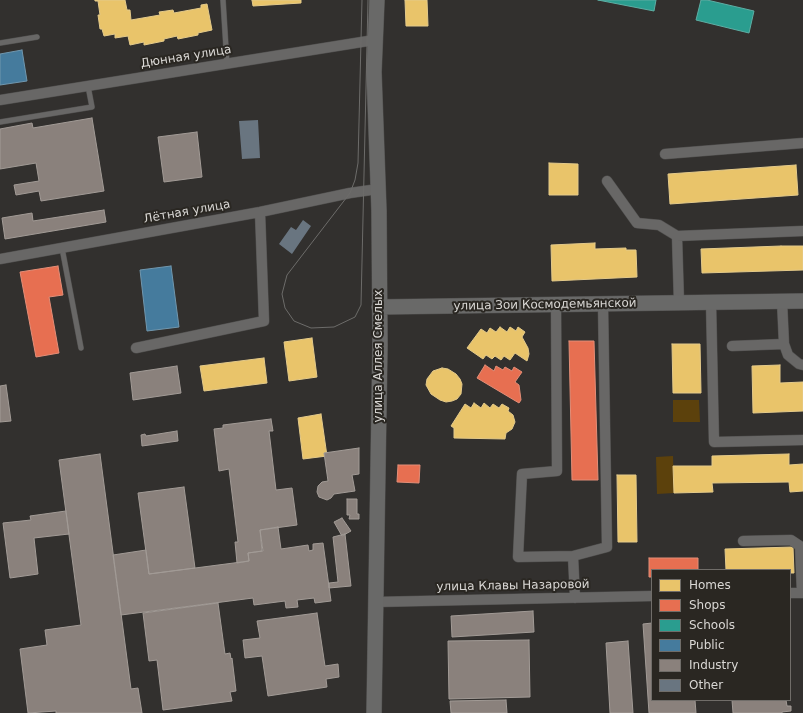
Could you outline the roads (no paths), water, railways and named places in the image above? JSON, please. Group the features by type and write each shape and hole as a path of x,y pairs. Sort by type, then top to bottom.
{"main road":[{"name":"улица Аллея Смелых","path":"374,713 380,346 378,189 374,72 377,0"},
{"name":"улица Зои Космодемьянской","path":"379,307 803,301"}],"street":[{"name":"Дюнная улица","path":"0,100 368,41 376,41"},
{"path":"665,154 803,143"},
{"path":"607,181 637,223 659,225 677,236 803,231"},
{"name":"Лётная улица","path":"0,259 378,189"},
{"path":"136,348 264,321 260,212"},
{"path":"677,236 679,303"},
{"path":"782,301 784,344 788,355 799,364 803,365"},
{"path":"711,302 714,442 803,440"},
{"path":"556,305 557,471 522,474 518,557 573,556 607,547 603,304"},
{"path":"732,346 784,344"},
{"path":"743,541 791,540 802,545 802,593 791,593"},
{"path":"573,556 575,598"},
{"name":"улица Клавы Назаровой","path":"375,602 651,596"}],"lane":[{"path":"223,0 227,64"},
{"path":"0,43 37,37"},
{"path":"0,122 92,107 88,86"},
{"path":"62,248 81,348"}],"tram line":[{"path":"362,0 358,163 355,180 350,193 287,275 282,294 285,308 294,321 311,328 334,327 355,317 361,305 368,0"}]}
